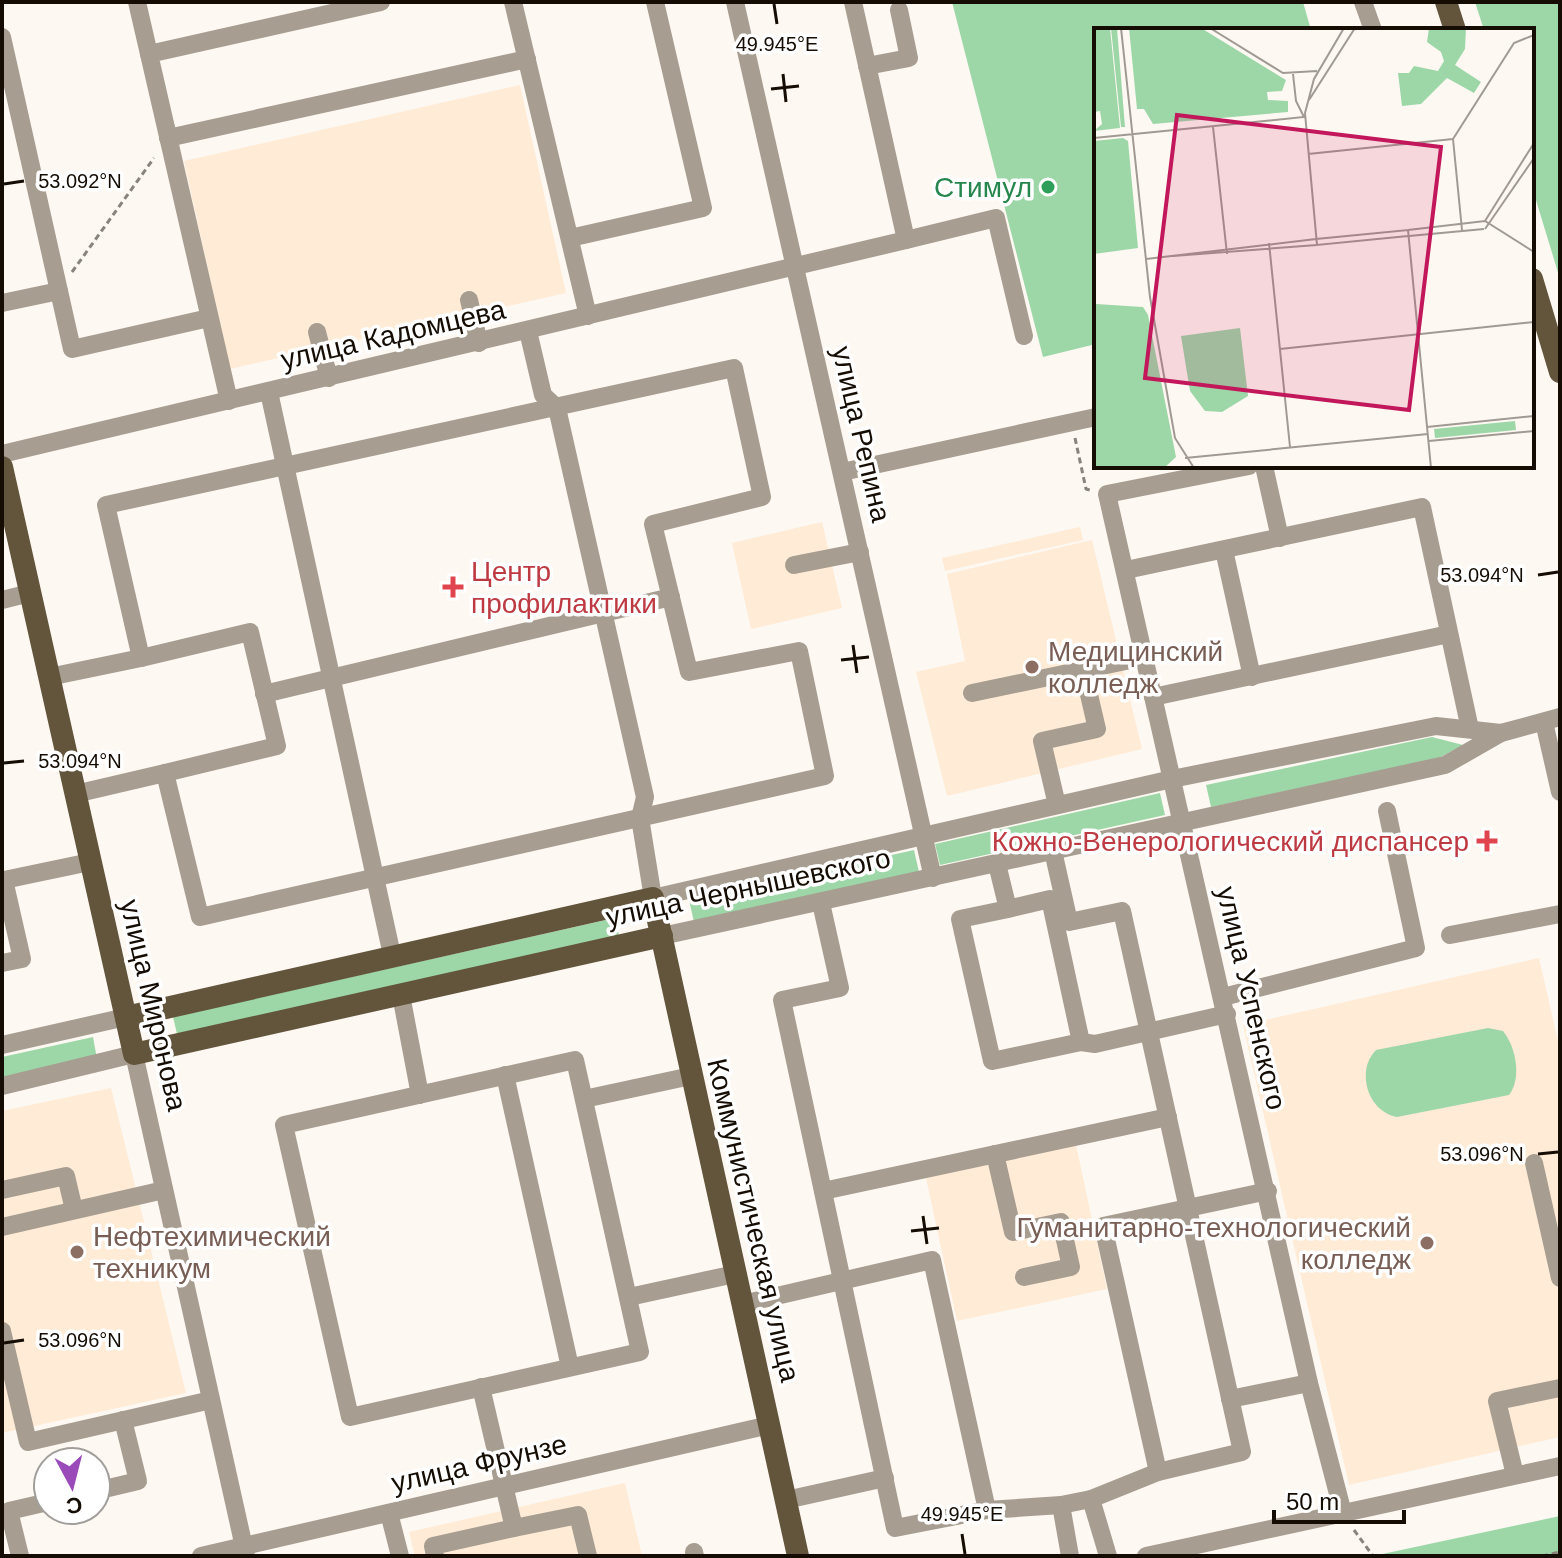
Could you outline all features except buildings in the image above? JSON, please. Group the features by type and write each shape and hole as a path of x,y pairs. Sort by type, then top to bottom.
{"main road":[{"path":"1446,2 1454,28"},
{"path":"1534,292 1539,326 1560,372"},
{"name":"улица Миронова","path":"2,467 134,1054"},
{"name":"Коммунистическая улица","path":"653,898 798,1556"},
{"name":"улица Чернышевского","path":"126,1017 653,898"},
{"name":"улица Чернышевского","path":"134,1054 662,936"}],"street":[{"path":"137,2 229,401"},
{"path":"149,54 381,2"},
{"path":"513,2 588,316"},
{"path":"570,238 703,208 655,2"},
{"name":"улица Репина","path":"735,2 933,878"},
{"path":"853,2 906,240"},
{"path":"1363,2 1372,28"},
{"path":"867,66 909,58 899,10"},
{"path":"2,37 7,81 72,349 209,318"},
{"path":"168,138 527,59"},
{"name":"улица Кадомцева","path":"2,454 796,268 996,218 1024,336"},
{"path":"2,303 59,291"},
{"path":"469,300 479,343"},
{"path":"528,331 543,395 557,408 645,797 640,818 653,898"},
{"path":"317,332 329,378"},
{"path":"141,658 106,505 734,368 762,497 653,524 689,672 799,651 825,776 200,917 165,773"},
{"path":"269,392 392,955"},
{"path":"842,472 1094,417"},
{"path":"1107,494 1239,468"},
{"path":"1264,468 1280,538"},
{"name":"улица Успенского","path":"1107,494 1268,1191 1309,1383 1343,1513"},
{"path":"1126,570 1422,507 1470,729"},
{"path":"1224,550 1252,677"},
{"path":"794,565 860,552"},
{"path":"2,600 30,593"},
{"path":"264,694 671,597"},
{"path":"49,677 250,632 277,746 75,794"},
{"path":"1153,697 1449,634"},
{"path":"972,693 1145,657"},
{"path":"1057,805 1042,741 1097,729 1083,669"},
{"path":"1552,720 1560,792"},
{"name":"улица Чернышевского","path":"662,936 1445,765 1501,733 1552,720"},
{"name":"улица Чернышевского","path":"653,898 1172,779 1436,726 1501,733"},
{"path":"1081,1042 1050,899 960,919 992,1061 1081,1042 1095,1044 1149,1032 1416,948 1387,811"},
{"path":"821,903 840,988 782,1000 895,1528 987,1510 1061,1505 1091,1499 1158,1472 1242,1452 1122,911 1069,922 1053,851"},
{"path":"2,963 22,959 4,880 90,862"},
{"path":"997,864 1008,909"},
{"path":"1450,935 1560,914"},
{"path":"401,995 420,1095"},
{"name":"улица Чернышевского","path":"2,1045 126,1017"},
{"name":"улица Чернышевского","path":"2,1086 134,1054"},
{"name":"улица Миронова","path":"134,1054 245,1551"},
{"path":"575,1060 640,1352 350,1417 284,1125 505,1075 575,1060"},
{"path":"505,1075 570,1367"},
{"path":"584,1099 691,1076"},
{"path":"823,1191 1168,1117"},
{"path":"995,1154 1013,1232 1061,1222 1071,1267 1024,1277"},
{"path":"1534,1163 1560,1278"},
{"path":"2,1190 66,1176 74,1210"},
{"path":"2,1227 164,1190"},
{"path":"1158,1472 1103,1226 1268,1191"},
{"path":"742,1304 932,1260 987,1510"},
{"path":"629,1297 735,1274"},
{"path":"2,1331 28,1442 211,1400"},
{"path":"1230,1399 1309,1383"},
{"path":"481,1387 514,1528"},
{"path":"1515,1475 1497,1401 1560,1388"},
{"path":"112,1487 138,1481 123,1420"},
{"name":"улица Фрунзе","path":"201,1556 245,1551 389,1513 769,1425"},
{"path":"1146,1556 1560,1466"},
{"path":"786,1500 885,1478"},
{"path":"1091,1499 1108,1556"},
{"path":"1061,1505 1070,1556"},
{"path":"20,1556 9,1511 32,1506"},
{"path":"389,1513 400,1556"},
{"path":"435,1556 433,1546 578,1515 588,1556"}],"path":[{"path":"59,291 168,138"},
{"path":"1072,422 1086,489 1107,494"},
{"path":"1343,1513 1373,1556"},
{"path":"1542,1556 1560,1552"}],"shaded area":[{"path":"520,85 566,293 230,369 184,161"},
{"path":"822,522 842,608 751,629 732,543"},
{"path":"1080,527 1083,540 945,571 942,558"},
{"name":"Медицинский колледж","path":"1092,540 1142,749 947,796 916,672 965,661 947,574"},
{"name":"Гуманитарно-технологический колледж","path":"1539,958 1560,1050 1560,1437 1349,1485 1243,1025"},
{"name":"Нефтехимический техникум","path":"111,1088 186,1393 2,1433 2,1111"},
{"path":"1076,1145 1107,1289 957,1321 926,1178"},
{"path":"625,1483 642,1556 415,1556 409,1532"}],"green space":[{"name":"Стимул","path":"952,2 1303,2 1310,28 1094,28 1094,344 1043,357"},
{"path":"1475,2 1560,2 1560,279 1534,194 1534,28 1483,28"},
{"path":"1432,737 1463,745 1437,759 1211,807 1206,785"},
{"path":"1160,793 1165,815 940,865 935,844"},
{"path":"914,850 919,872 694,922 689,900"},
{"path":"615,918 620,940 178,1038 173,1017"},
{"path":"1488,1028 1503,1031 1514,1054 1515,1080 1509,1095 1397,1117 1387,1114 1372,1099 1366,1069 1376,1050"},
{"path":"93,1037 97,1059 2,1080 2,1057"},
{"path":"1560,1516 1560,1556 1373,1556"}],"place":[{"name":"Стимул","path":"1048,187"},
{"name":"Центр профилактики","path":"453,587"},
{"name":"Медицинский колледж","path":"1032,667"},
{"name":"Кожно-Венерологический диспансер","path":"1487,841"},
{"name":"Гуманитарно-технологический колледж","path":"1427,1243"},
{"name":"Нефтехимический техникум","path":"77,1252"}]}
